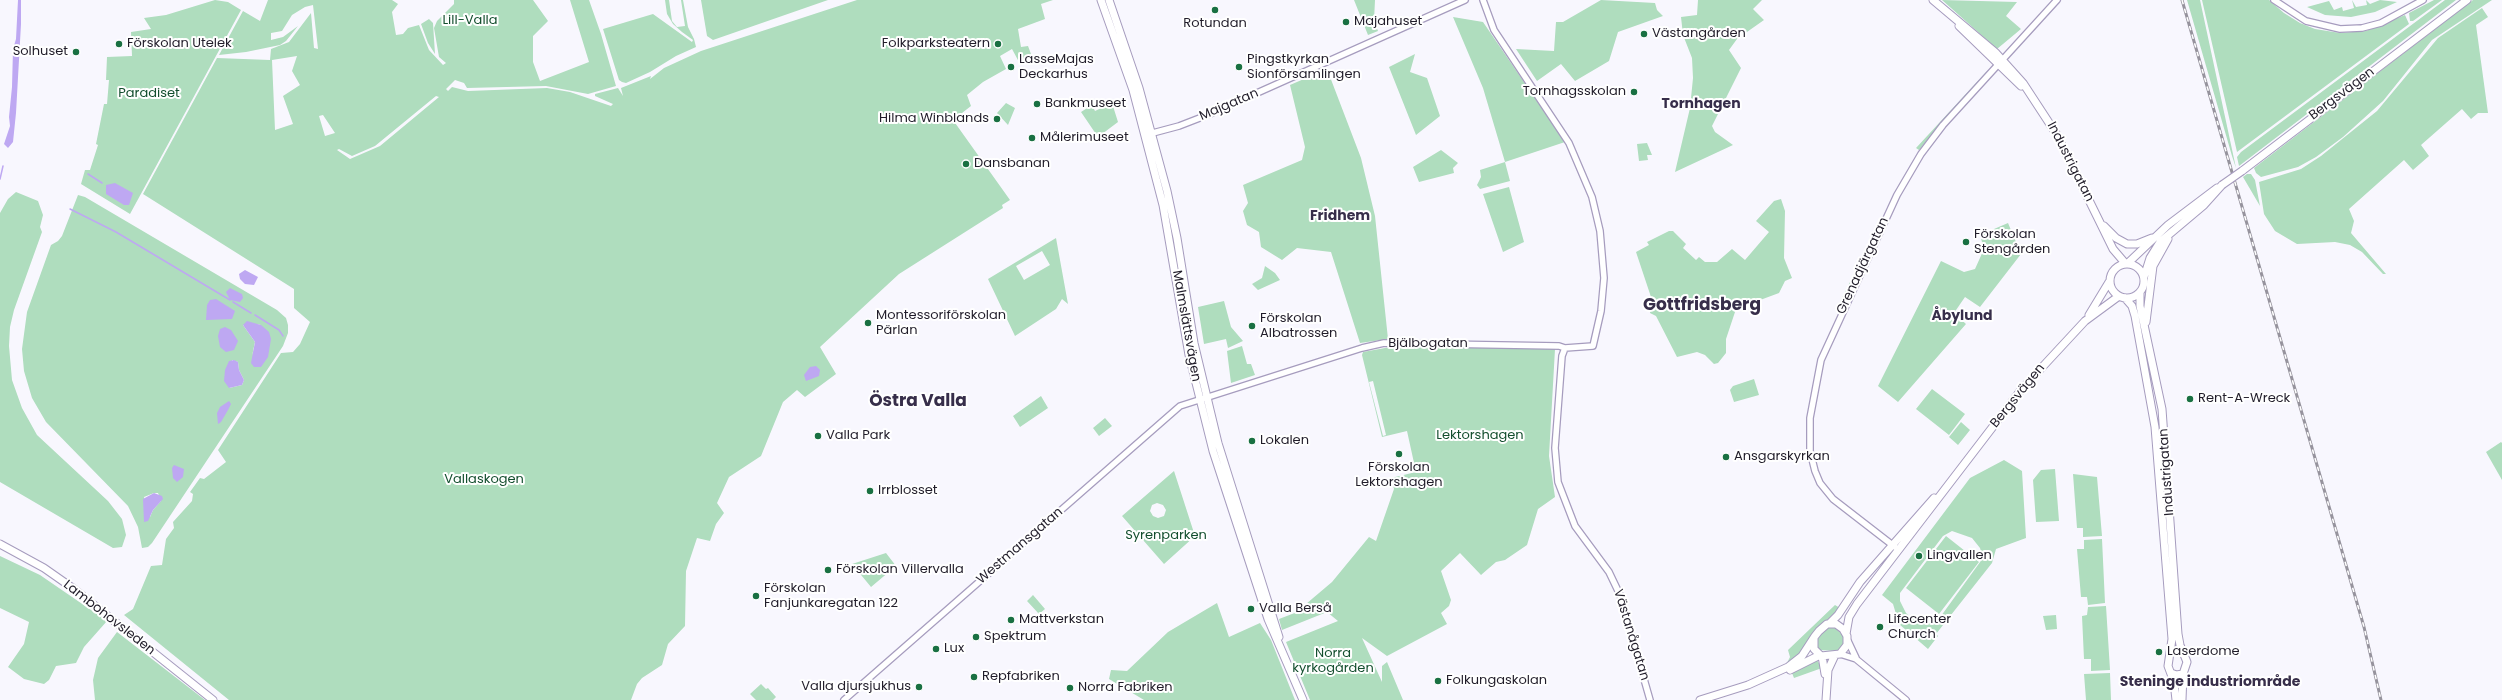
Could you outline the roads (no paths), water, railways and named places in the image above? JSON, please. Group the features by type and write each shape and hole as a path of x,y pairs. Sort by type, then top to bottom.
{"main road":[{"name":"Malmslättsvägen","path":"1101,0 1148,134 1171,239 1187,343 1212,451 1268,619 1282,648 1303,700"},
{"name":"Malmslättsvägen","path":"1109,0 1177,238 1193,336 1223,459 1282,648"},
{"name":"Industrigatan","path":"1933,0 2002,63 2034,98 2058,135 2099,219 2113,249 2115,268"},
{"name":"Bergsvägen","path":"2127,263 2156,236 2205,196 2222,186 2242,171 2465,1"},
{"name":"Bergsvägen","path":"2144,277 2152,253 2174,231 2208,202 2222,186"},
{"path":"2099,219 2116,238 2127,244 2137,244 2156,236"},
{"path":"2145,326 2153,266 2174,231"},
{"name":"Industrigatan","path":"2113,249 2127,263"},
{"path":"2127,263 2138,268 2144,277 2143,286 2140,292 2135,296 2122,297 2111,288 2110,281 2115,268 2127,263"},
{"name":"Bergsvägen","path":"1847,636 1848,621 1853,609 2021,390 2085,321 2110,281"},
{"name":"Industrigatan","path":"2140,292 2140,306 2163,416 2178,634 2183,654"},
{"name":"Industrigatan","path":"2122,297 2130,303 2135,316 2155,427 2172,639 2171,655"},
{"name":"Bergsvägen","path":"2085,321 2122,297"},
{"name":"Bergsvägen","path":"1830,623 1860,582 1956,475"},
{"name":"Lambohovsleden","path":"0,544 44,568 128,631 213,700"},
{"path":"1700,700 1748,685 1784,669 1802,656 1824,626 1830,623 1841,627 1847,636 1846,647 1830,661 1826,678"},
{"path":"1814,638 1814,649 1821,656 1826,678 1826,700"},
{"path":"2176,700 2168,662 2171,655 2178,652 2183,654 2187,663 2183,674 2182,700"},
{"path":"1708,700 1755,687 1821,656 1837,654"},
{"path":"2171,673 2176,676 2183,674"}],"street":[{"name":"Majgatan","path":"1148,134 1210,114 1465,0"},
{"name":"Bjälbogatan","path":"1199,399 1362,348 1384,344 1559,346 1565,348 1592,347 1596,341 1600,321 1604,283 1601,240 1592,197 1569,143 1494,30 1483,0"},
{"name":"Grenadjärgatan","path":"1898,550 1838,504 1828,494 1818,478 1811,459 1810,439 1811,409 1817,374 1834,326 1904,181 1926,147 1943,125 2002,63 2057,0"},
{"path":"2274,0 2306,21 2340,29 2362,28 2381,23 2423,0"},
{"name":"Västanågatan","path":"1565,348 1562,356 1555,448 1559,488 1575,526 1609,572 1620,595 1650,700"},
{"name":"Westmansgatan","path":"844,700 1175,410 1199,399"},
{"path":"1847,636 1856,659"},
{"path":"1837,654 1856,659 1906,700"}],"waterway":[{"path":"0,179 3,166"},
{"path":"88,174 102,183"},
{"path":"70,209 116,232 230,300"},
{"path":"233,302 251,313"},
{"path":"255,315 279,330 283,336"}],"railway":[{"path":"2182,0 2364,627 2381,700"}],"place":[{"name":"Rotundan","path":"1215,10"},
{"name":"Majahuset","path":"1346,22"},
{"name":"Västangården","path":"1644,34"},
{"name":"Förskolan Utelek","path":"119,44"},
{"name":"Folkparksteatern","path":"998,44"},
{"name":"Solhuset","path":"76,52"},
{"name":"LasseMajas Deckarhus","path":"1011,67"},
{"name":"Pingstkyrkan Sionförsamlingen","path":"1239,67"},
{"name":"Tornhagsskolan","path":"1634,92"},
{"name":"Bankmuseet","path":"1037,104"},
{"name":"Hilma Winblands","path":"997,119"},
{"name":"Målerimuseet","path":"1032,138"},
{"name":"Dansbanan","path":"966,164"},
{"name":"Förskolan Stengården","path":"1966,242"},
{"name":"Montessoriförskolan Pärlan","path":"868,323"},
{"name":"Förskolan Albatrossen","path":"1252,326"},
{"name":"Rent-A-Wreck","path":"2190,399"},
{"name":"Valla Park","path":"818,436"},
{"name":"Lokalen","path":"1252,441"},
{"name":"Förskolan Lektorshagen","path":"1399,454"},
{"name":"Ansgarskyrkan","path":"1726,457"},
{"name":"Irrblosset","path":"870,491"},
{"name":"Lingvallen","path":"1919,556"},
{"name":"Förskolan Villervalla","path":"828,570"},
{"name":"Förskolan Fanjunkaregatan 122","path":"756,596"},
{"name":"Valla Berså","path":"1251,609"},
{"name":"Mattverkstan","path":"1011,620"},
{"name":"Lifecenter Church","path":"1880,627"},
{"name":"Spektrum","path":"976,637"},
{"name":"Lux","path":"936,649"},
{"name":"Laserdome","path":"2159,652"},
{"name":"Repfabriken","path":"974,677"},
{"name":"Folkungaskolan","path":"1438,681"},
{"name":"Valla djursjukhus","path":"919,687"},
{"name":"Norra Fabriken","path":"1070,688"}],"district":[{"name":"Tornhagen","path":"1701,104"},
{"name":"Fridhem","path":"1340,216"},
{"name":"Gottfridsberg","path":"1702,306"},
{"name":"Åbylund","path":"1962,316"},
{"name":"Östra Valla","path":"918,402"},
{"name":"Steninge industriområde","path":"2210,682"}],"park label":[{"name":"Lill-Valla","path":"470,21"},
{"name":"Paradiset","path":"149,94"},
{"name":"Lektorshagen","path":"1480,436"},
{"name":"Vallaskogen","path":"484,480"},
{"name":"Syrenparken","path":"1166,536"},
{"name":"Norra kyrkogården","path":"1333,662"}]}
